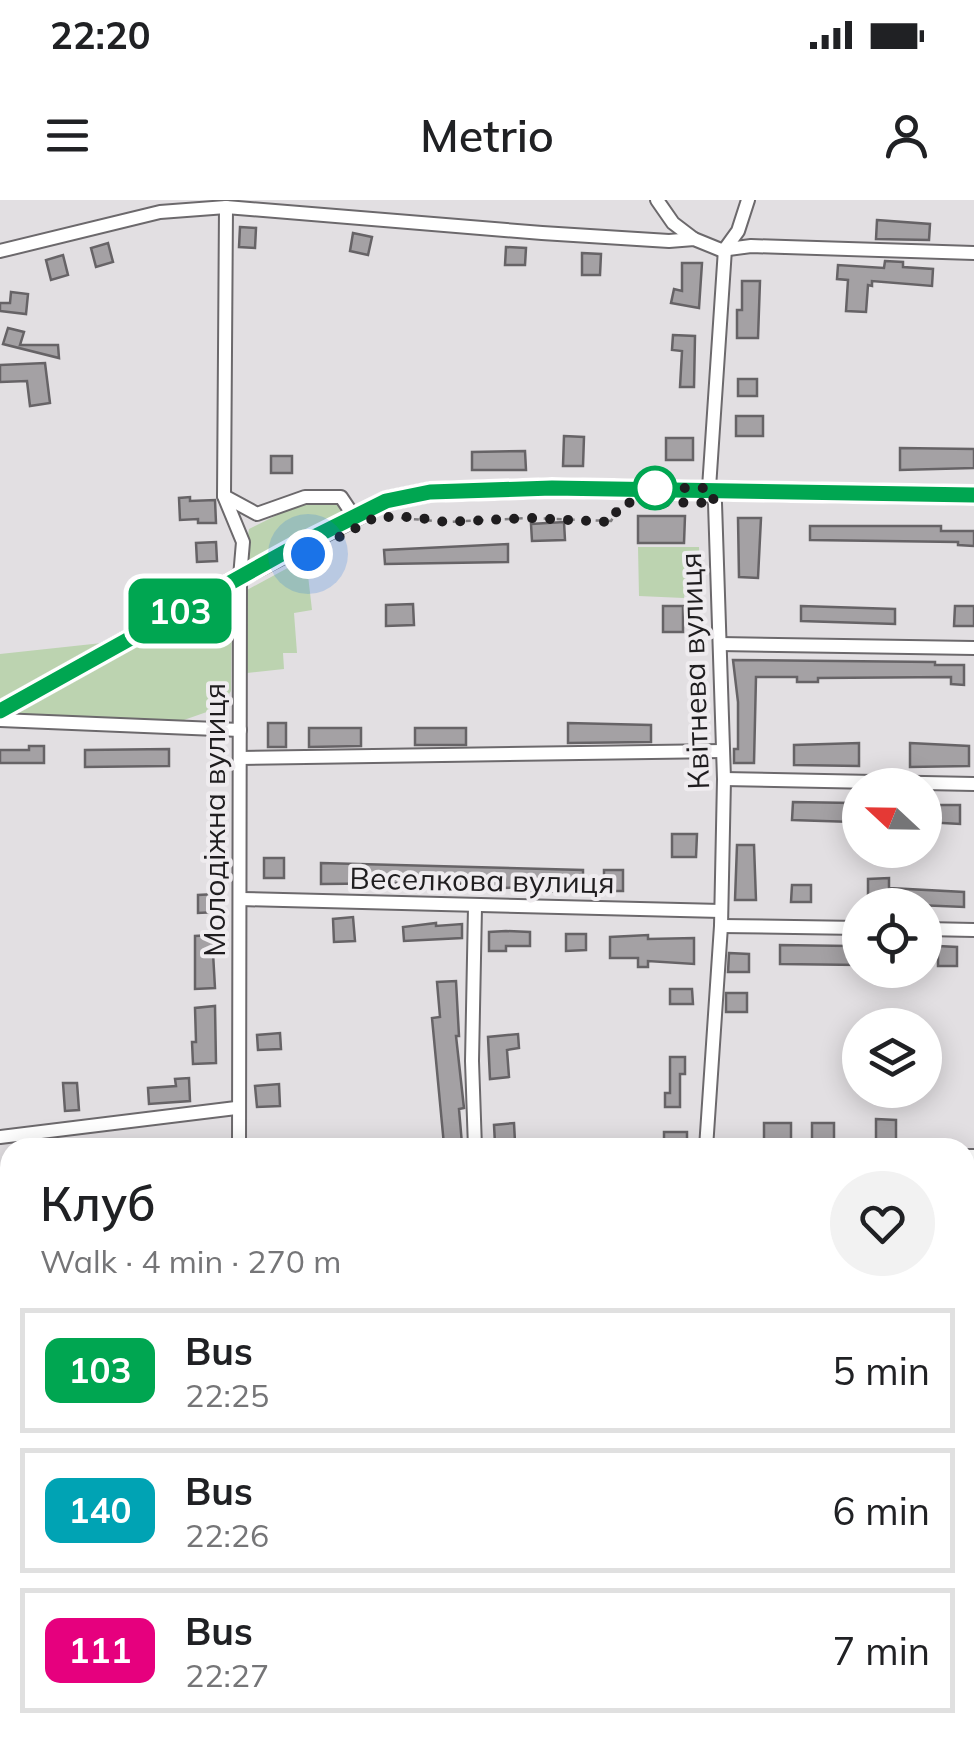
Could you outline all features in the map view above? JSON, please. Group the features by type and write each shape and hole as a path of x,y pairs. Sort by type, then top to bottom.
{"main road":[{"path":"0,711 353,515 386,501 430,492 709,488 974,495"}],"street":[{"path":"657,200 673,223 694,240"},
{"name":"Квітнева вулиця","path":"707,1138 721,919 724,779 715,503 709,488 725,249 738,230 748,200"},
{"path":"0,252 160,212 226,207 542,233 694,240 725,249 751,246 974,253"},
{"name":"Молодіжна вулиця","path":"226,207 224,496 243,542 238,1138"},
{"path":"224,496 257,514 305,497 340,496 353,515"},
{"path":"720,644 974,648"},
{"path":"0,720 240,730"},
{"path":"240,758 723,751"},
{"path":"724,779 974,784"},
{"name":"Веселкова вулиця","path":"241,898 842,927"},
{"path":"476,907 472,1061 476,1138"},
{"path":"942,929 974,930"},
{"path":"0,1137 236,1108"}],"path":[{"path":"376,517 446,522 530,518 611,522 620,505 632,502"}],"green space":[{"path":"303,502 339,504 346,511 250,564 245,554 249,529"},
{"path":"638,547 699,547 701,591 685,590 684,598 639,596"},
{"path":"306,558 312,610 294,613 297,653 283,653 284,669 247,673 247,590"},
{"path":"217,601 232,603 231,691 221,707 181,721 17,718 18,710"},
{"path":"102,643 92,650 0,703 0,654"}],"building":[{"path":"877,220 930,224 929,240 876,239"},
{"path":"240,227 256,228 255,248 239,247"},
{"path":"353,233 372,237 368,255 350,251"},
{"path":"108,243 113,262 96,267 91,248"},
{"path":"506,247 526,248 525,265 505,265"},
{"path":"582,253 601,254 600,275 582,275"},
{"path":"63,255 68,275 51,280 46,260"},
{"path":"885,261 933,269 932,286 872,281 872,286 868,285 866,312 846,311 848,280 837,279 838,265 884,268"},
{"path":"682,263 702,263 699,308 671,303 674,289 682,291"},
{"path":"742,281 760,281 758,338 737,338"},
{"path":"11,292 28,294 26,314 0,311 0,303 10,303"},
{"path":"8,328 24,332 20,345 58,345 59,358 3,344"},
{"path":"673,335 695,336 694,387 680,387 682,351 672,350"},
{"path":"45,363 50,403 30,406 27,381 0,382 0,365"},
{"path":"738,379 757,379 757,396 738,396"},
{"path":"736,416 763,416 763,436 736,436"},
{"path":"564,436 584,437 583,466 563,466"},
{"path":"666,438 693,438 693,460 666,460"},
{"path":"900,448 974,449 974,468 900,470"},
{"path":"525,451 526,470 472,470 472,452"},
{"path":"271,456 292,456 292,473 271,473"},
{"path":"190,497 190,501 215,500 216,523 180,520 179,498"},
{"path":"638,516 685,516 684,543 638,543"},
{"path":"738,518 761,518 758,578 739,577"},
{"path":"564,522 565,540 532,541 531,524"},
{"path":"810,526 941,526 941,531 974,531 974,546 958,542 810,540"},
{"path":"216,542 217,561 197,562 196,543"},
{"path":"508,544 508,562 385,564 384,550"},
{"path":"413,604 414,625 386,626 386,605"},
{"path":"663,606 683,606 683,632 663,632"},
{"path":"801,606 895,609 895,624 801,621"},
{"path":"955,606 974,606 974,626 954,626"},
{"path":"733,660 964,665 964,685 951,684 951,677 818,678 818,682 797,682 797,677 756,677 754,763 734,763 734,749 738,749 738,702"},
{"path":"268,723 286,723 286,747 268,747"},
{"path":"568,723 651,725 651,742 568,743"},
{"path":"309,728 361,728 361,746 309,747"},
{"path":"415,728 466,728 466,745 415,745"},
{"path":"859,743 859,766 794,765 794,745"},
{"path":"910,743 969,746 969,766 910,767"},
{"path":"29,746 44,746 44,763 0,763 0,750 29,750"},
{"path":"169,749 169,766 85,767 85,750"},
{"path":"793,802 842,803 842,822 792,820"},
{"path":"942,805 960,805 960,824 942,823"},
{"path":"672,834 697,834 696,857 672,857"},
{"path":"737,845 754,845 756,900 735,900"},
{"path":"264,858 284,858 284,878 264,878"},
{"path":"321,863 583,870 583,890 464,889 464,884 429,883 321,884"},
{"path":"604,870 623,870 623,891 604,891"},
{"path":"889,878 889,888 868,888 868,879"},
{"path":"792,885 811,885 811,902 791,902"},
{"path":"942,891 964,892 964,907 942,906"},
{"path":"216,894 217,912 198,913 198,895"},
{"path":"353,917 355,941 334,942 333,919"},
{"path":"462,924 462,938 404,941 403,927"},
{"path":"489,932 530,932 530,946 489,951"},
{"path":"566,934 586,934 586,950 566,951"},
{"path":"212,935 215,988 195,989 195,936"},
{"path":"648,935 648,939 694,938 694,964 648,961 648,967 638,967 638,958 610,958 610,937"},
{"path":"780,945 842,946 842,965 780,964"},
{"path":"942,946 957,947 957,966 942,966"},
{"path":"729,953 749,954 749,972 728,972"},
{"path":"456,981 456,1036 464,1108 459,1109 461,1138 443,1138 432,1018 440,1017 437,982"},
{"path":"670,989 692,989 693,1004 670,1004"},
{"path":"726,993 747,993 747,1012 726,1012"},
{"path":"215,1006 216,1063 193,1064 195,1008"},
{"path":"280,1033 281,1049 258,1050 257,1035"},
{"path":"518,1034 519,1048 507,1050 509,1077 490,1079 488,1037"},
{"path":"670,1057 685,1057 685,1074 680,1074 680,1107 665,1107 665,1093 670,1093"},
{"path":"189,1078 190,1101 149,1104 148,1088 176,1086 175,1079"},
{"path":"63,1083 77,1083 79,1110 65,1111"},
{"path":"279,1084 280,1106 257,1107 255,1086"},
{"path":"876,1119 896,1120 896,1138 876,1138"},
{"path":"514,1123 515,1138 495,1138 494,1125"},
{"path":"764,1123 791,1123 791,1138 764,1138"},
{"path":"812,1123 834,1123 834,1138 812,1138"},
{"path":"664,1132 687,1132 687,1138 664,1138"}],"bus line":[{"name":"103","path":"0,711 296,546 386,501 430,492 552,488 974,495"}],"route":[{"path":"308,554 376,517 446,522 530,518 611,522 620,505 632,502 715,503 709,488 655,488"}]}
